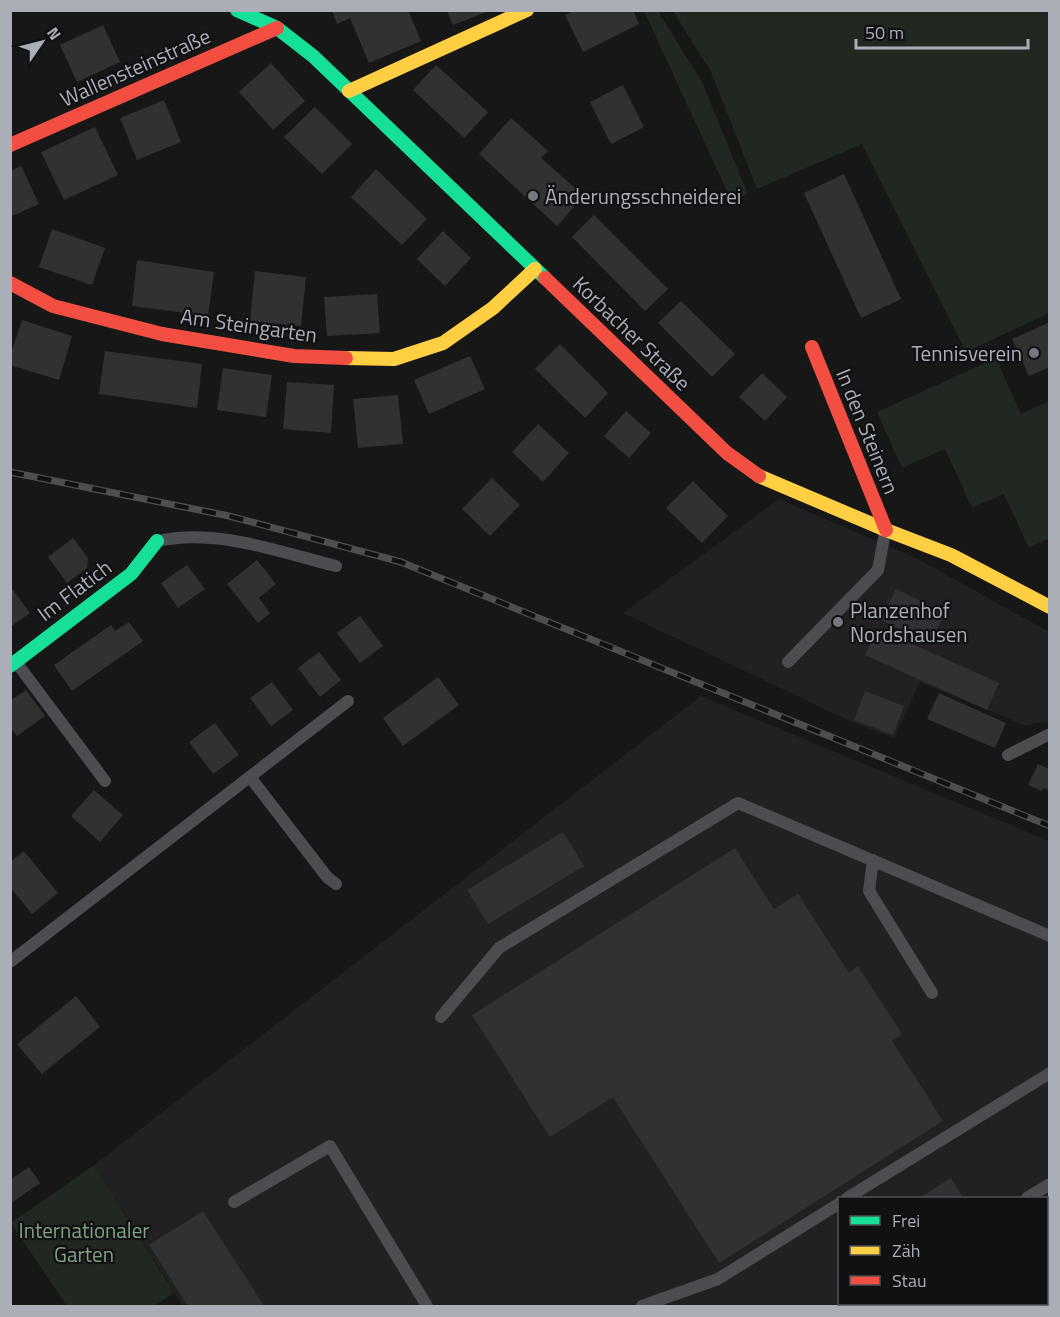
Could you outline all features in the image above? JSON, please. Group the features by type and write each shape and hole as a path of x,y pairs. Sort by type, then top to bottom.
{"street":[{"name":"Korbacher Straße","path":"237,10 277,28 313,56 727,453 764,479 951,555 1050,607"},
{"path":"349,91 527,10"},
{"name":"Wallensteinstraße","path":"10,145 277,28"},
{"name":"Am Steingarten","path":"10,283 52,306 162,334 294,356 394,359 443,343 493,308 535,269"},
{"name":"In den Steinern","path":"812,347 886,530"},
{"name":"Im Flatich","path":"13,664 131,574 157,542"}],"lane":[{"path":"788,662 878,570 886,530"},
{"path":"157,542 176,537 205,537 227,540 336,566"},
{"path":"13,664 105,781"},
{"path":"10,962 348,701"},
{"path":"1008,755 1050,734"},
{"path":"250,777 327,877 336,884"},
{"path":"441,1017 499,948 738,803 1050,936"},
{"path":"873,860 869,891 932,993"},
{"path":"850,1197 1050,1073"},
{"path":"234,1202 330,1146 427,1306"},
{"path":"1029,1197 1050,1184"},
{"path":"642,1306 718,1279 838,1204"}],"shaded area":[{"name":"Planzenhof Nordshausen","path":"779,499 918,559 1049,632 1049,722 1024,725 920,682 894,738 852,722 623,613"},
{"path":"701,696 1049,841 1049,1306 183,1306 94,1165"}],"green space":[{"path":"644,11 658,11 702,82 748,194 732,202"},
{"path":"673,11 1049,11 1049,313 966,352 862,144 757,189 711,72"},
{"path":"996,358 1021,414 1049,401 1049,538 1029,548 1004,494 972,508 945,449 902,468 877,412"},
{"name":"Internationaler Garten","path":"94,1165 174,1293 154,1306 67,1306 11,1223"}],"building":[{"path":"332,10 408,10 421,41 369,63 350,18 337,24"},
{"path":"575,10 633,10 639,24 583,52 565,15"},
{"path":"447,11 489,11 453,25"},
{"path":"103,25 120,62 77,82 60,45"},
{"path":"271,63 305,101 273,130 239,92"},
{"path":"436,65 488,112 464,138 413,90"},
{"path":"623,85 644,127 611,144 590,102"},
{"path":"164,100 181,142 137,160 120,118"},
{"path":"315,107 352,144 322,174 284,137"},
{"path":"511,118 548,151 541,158 584,196 557,226 479,154"},
{"path":"95,127 118,175 64,200 41,152"},
{"path":"21,166 39,204 10,217 10,171"},
{"path":"376,169 427,219 402,245 351,197"},
{"path":"844,174 901,299 861,318 804,193"},
{"path":"594,215 668,289 645,311 572,237"},
{"path":"52,229 105,248 92,285 39,267"},
{"path":"443,231 471,258 445,286 417,259"},
{"path":"137,260 214,272 208,316 132,306"},
{"path":"255,271 306,277 301,326 250,321"},
{"path":"377,294 380,333 327,336 324,297"},
{"path":"681,301 735,354 712,377 658,323"},
{"path":"22,320 72,336 59,380 10,365 10,356"},
{"name":"Tennisverein","path":"1050,322 1050,367 1029,376 1012,339"},
{"path":"560,344 608,393 585,418 535,369"},
{"path":"105,351 202,364 197,408 99,394"},
{"path":"470,356 485,389 429,414 414,380"},
{"path":"223,368 272,375 266,417 217,410"},
{"path":"762,373 787,397 765,421 739,397"},
{"path":"287,382 334,385 331,433 283,429"},
{"path":"398,395 403,444 358,448 353,399"},
{"path":"626,411 651,433 629,458 604,436"},
{"path":"538,424 569,453 543,482 512,452"},
{"path":"492,478 520,505 490,536 462,509"},
{"path":"693,481 728,516 702,543 666,508"},
{"path":"73,538 88,558 87,568 67,583 48,557"},
{"path":"257,560 276,584 259,598 270,613 258,623 227,584"},
{"path":"187,565 205,589 178,608 161,583"},
{"path":"10,586 30,613 10,627"},
{"path":"896,589 945,613 930,644 881,620"},
{"path":"360,616 383,646 360,663 337,633"},
{"path":"129,622 143,641 72,691 54,665 111,625 115,631"},
{"path":"877,628 999,683 987,710 865,655"},
{"path":"319,652 341,680 320,697 298,668"},
{"path":"438,677 459,705 403,746 383,718"},
{"path":"272,682 293,710 271,726 250,698"},
{"path":"26,690 45,716 17,736 10,727 10,701"},
{"path":"865,691 904,706 893,735 854,720"},
{"path":"939,693 1006,723 995,748 927,719"},
{"path":"215,723 239,755 213,774 189,742"},
{"path":"1038,764 1050,769 1050,791 1043,788 1042,791 1028,785"},
{"path":"94,790 123,815 100,842 71,816"},
{"path":"563,832 584,866 488,924 467,890"},
{"path":"735,848 774,909 798,894 849,973 858,966 902,1034 892,1041 943,1121 719,1263 613,1097 550,1137 472,1015"},
{"path":"24,851 58,893 32,914 10,887 10,862"},
{"path":"76,996 100,1027 42,1074 17,1044"},
{"path":"29,1167 40,1183 10,1204 10,1180"},
{"path":"951,1178 962,1197 921,1197"},
{"path":"203,1211 264,1306 188,1306 149,1245"}],"railway":[{"path":"10,472 229,516 401,562 1050,826"}],"traffic: fast":[{"path":"237,10 277,28 313,56 545,278"},
{"path":"10,666 131,574 157,541"}],"traffic: slow":[{"path":"349,91 527,10"},
{"path":"346,358 394,359 443,343 493,308 535,269"},
{"path":"759,476 951,555 1050,607"}],"traffic: jam":[{"path":"10,145 277,28"},
{"path":"545,278 727,453 759,476"},
{"path":"10,283 53,306 162,334 294,356 346,358"},
{"path":"812,347 886,530"}],"place":[{"name":"Änderungsschneiderei","path":"533,196"},
{"name":"Tennisverein","path":"1034,353"},
{"name":"Planzenhof Nordshausen","path":"838,622"}]}
